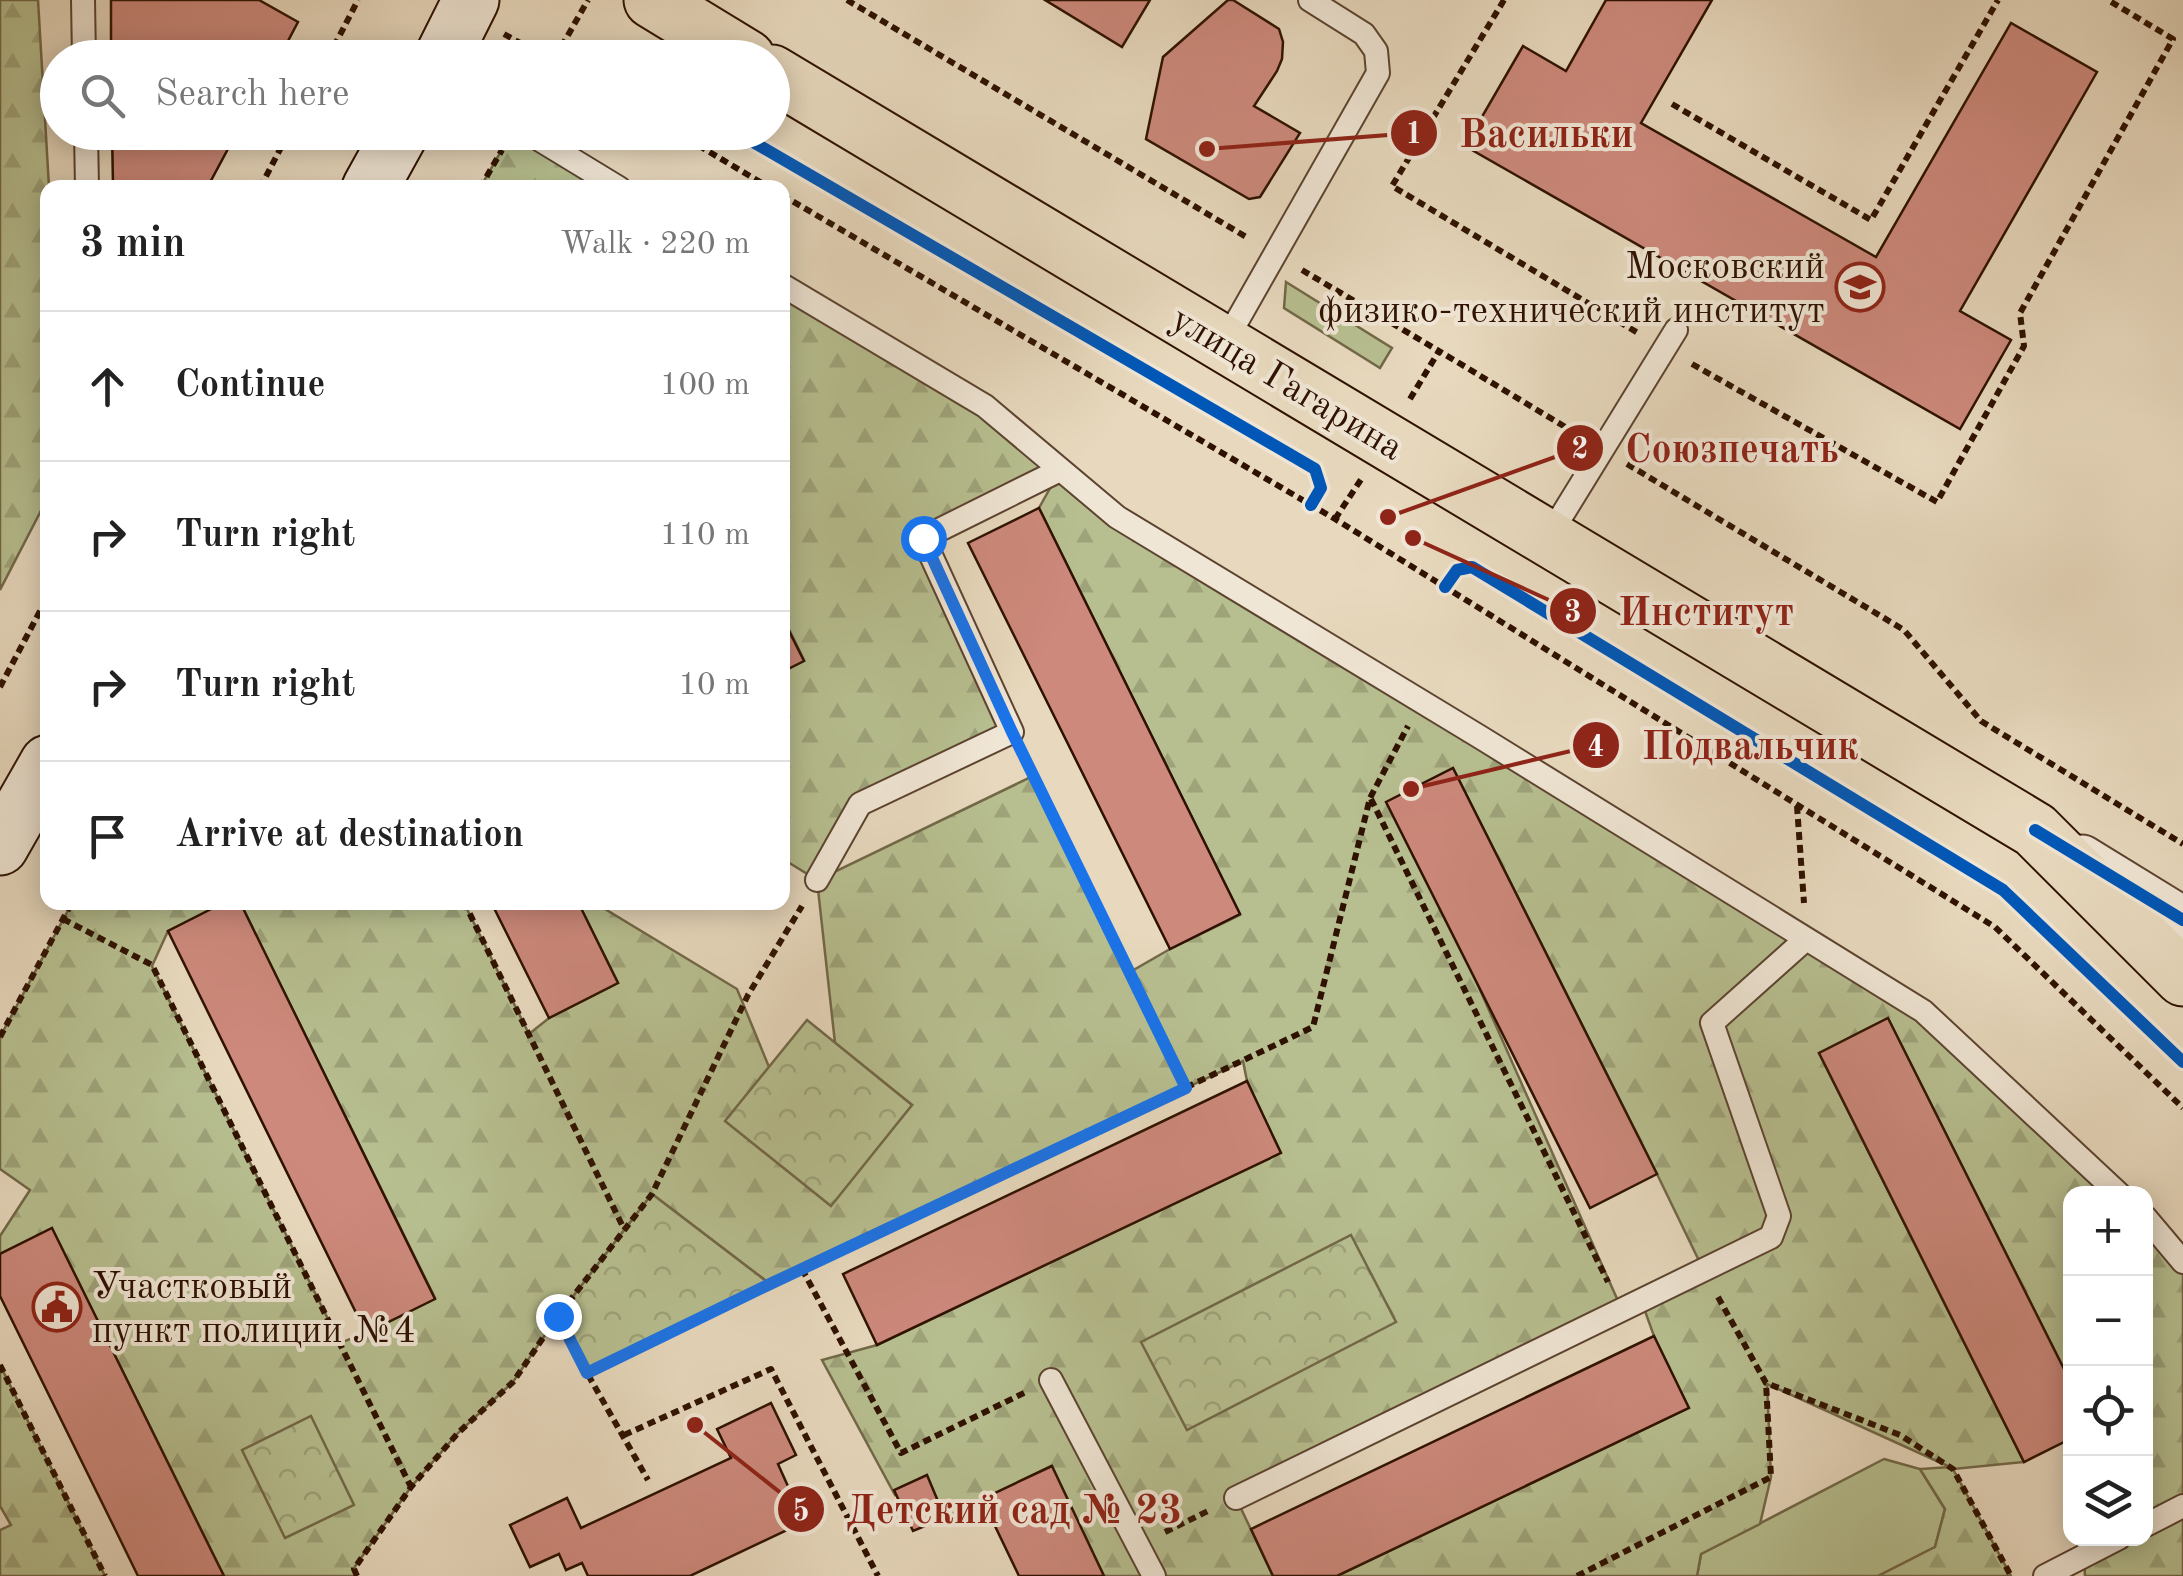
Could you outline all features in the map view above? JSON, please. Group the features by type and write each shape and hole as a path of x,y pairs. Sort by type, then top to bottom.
{"main road":[{"path":"451,40 471,0"},
{"path":"652,0 718,40"},
{"name":"улица Гагарина","path":"790,84 2035,830 2183,978"},
{"path":"374,180 391,150"},
{"path":"0,847 40,776"}],"street":[{"path":"2035,830 2183,920"}],"lane":[{"path":"83,0 84,40"},
{"path":"1224,344 1378,73 1376,51 1364,34 1310,0"},
{"path":"86,150 87,180"},
{"path":"557,150 606,180"},
{"path":"790,290 985,406 1118,517 1922,1011 2110,1186"},
{"path":"1548,538 1670,339"},
{"path":"817,880 860,804 1012,732 923,538 1060,470"},
{"path":"1236,1498 1772,1237 1779,1216 1712,1022 1806,939"},
{"path":"2153,1226 2183,1262"},
{"path":"1051,1380 1154,1576"},
{"path":"2153,1521 2183,1506"},
{"path":"2045,1576 2103,1546"}],"path":[{"path":"337,40 358,0"},
{"path":"565,40 588,0"},
{"path":"847,0 1904,630 1981,721 2183,844"},
{"path":"1504,0 1392,186 1670,339 1936,502 2024,346 2020,312 2173,39 2108,0"},
{"path":"1672,104 1870,220 1998,0"},
{"path":"264,180 280,150"},
{"path":"485,180 502,150"},
{"path":"706,150 757,180"},
{"path":"790,200 1448,583 1996,928 2183,1108"},
{"path":"1335,519 1438,351"},
{"path":"1311,505 1321,488"},
{"path":"0,687 40,611"},
{"path":"587,1373 1313,1028 1370,798 1421,702"},
{"path":"1012,732 1186,1088"},
{"path":"1370,798 1622,1310"},
{"path":"1797,805 1806,939"},
{"path":"357,1576 354,1568 411,1487 458,1434 513,1382 558,1316 652,1194 748,995 817,880"},
{"path":"0,1037 68,910"},
{"path":"468,910 624,1230"},
{"path":"63,918 152,966 411,1487"},
{"path":"802,1269 901,1454 1051,1380"},
{"path":"1576,1576 1771,1477 1766,1383 1703,1270"},
{"path":"558,1316 648,1480"},
{"path":"0,1365 105,1576"},
{"path":"624,1435 770,1369 878,1576"},
{"path":"1766,1383 1900,1435 1952,1468 2011,1576"},
{"path":"1138,1545 1236,1498"}],"green space":[{"path":"0,0 38,0 40,150 47,150 49,180 40,180 40,513 0,590"},
{"path":"502,150 555,150 606,180 485,180"},
{"path":"1286,282 1392,348 1380,368 1284,308"},
{"path":"790,289 985,406 1061,470 1922,1011 2111,1186 2063,1186 2063,1367 1888,1019 1819,1053 2024,1462 1953,1469 2011,1576 1878,1576 1935,1547 1945,1509 1920,1469 1950,1467 1767,1384 1771,1477 1760,1524 1701,1554 1697,1576 1337,1576 1688,1408 1641,1300 1703,1269 1453,768 1469,965 1622,1310 1236,1498 1273,1576 1104,1576 1051,1466 945,1518 927,1476 895,1495 822,1360 877,1345 1280,1153 1247,1081 1243,1061 770,1284 652,1194 558,1316 513,1382 458,1433 411,1487 354,1568 357,1576 224,1576 52,1229 0,1254 0,1236 30,1190 0,1169 0,1037 68,910 211,910 168,931 152,966 340,1343 435,1298 243,910 467,910 529,1034 549,1018 618,983 582,910 607,910 737,989 769,1067 726,1121 830,1205 912,1105 835,1043 817,880 790,863 790,668 804,660 790,631","holes":["1059,472 1039,508 1240,915 1130,972 1033,776 820,879 860,804 1012,732 923,538"]},
{"path":"807,1020 912,1105 831,1206 725,1121"},
{"path":"652,1194 770,1284 587,1373 558,1316"},
{"path":"2153,1228 2183,1264 2183,1576 2085,1576 2084,1556 2105,1546 2153,1546"},
{"path":"1351,1235 1396,1322 1187,1430 1141,1342"},
{"path":"0,1365 105,1576 0,1576 0,1530 11,1525 0,1506"},
{"path":"311,1416 354,1505 285,1538 242,1450"},
{"path":"1884,1459 1920,1469 1945,1509 1935,1547 1878,1576 1697,1576 1701,1554"}],"building":[{"path":"111,0 259,0 298,22 288,40 111,40"},
{"path":"1045,0 1150,0 1122,47"},
{"path":"1228,0 1279,29 1282,59 1254,106 1300,133 1260,197 1249,199 1146,139 1163,57"},
{"path":"1606,0 1712,0 1641,123 1876,257 2011,23 2097,72 1960,311 2011,340 1960,429 1465,146 1523,46 1566,71"},
{"path":"112,150 227,150 211,180 113,180"},
{"path":"1039,508 1240,914 1170,949 968,543"},
{"path":"790,633 804,661 790,668"},
{"path":"1453,768 1657,1174 1590,1208 1386,802"},
{"path":"209,910 244,910 435,1299 366,1333 168,931"},
{"path":"495,910 582,910 618,983 549,1018"},
{"path":"1888,1018 2063,1367 2063,1442 2024,1462 1819,1053"},
{"path":"1247,1081 1281,1153 877,1345 843,1274"},
{"path":"52,1228 224,1576 138,1576 0,1296 0,1254"},
{"path":"1654,1336 1689,1408 1337,1576 1273,1576 1251,1529"},
{"path":"771,1403 796,1455 778,1464 804,1522 690,1576 588,1576 582,1563 566,1570 559,1554 530,1567 510,1525 567,1498 581,1528 731,1458 717,1429"},
{"path":"1052,1466 1104,1576 1019,1576 982,1499"},
{"path":"927,1475 945,1518 913,1531 894,1490"}],"cycle path":[{"path":"767,150 1315,469 1321,488 1311,505"},
{"path":"1445,587 1457,570 1472,567 2003,890 2183,1062"},
{"path":"2035,830 2183,920"}],"place":[{"name":"Васильки","path":"1207,149"},
{"name":"Московский физико-технический институт","path":"1860,287"},
{"name":"Союзпечать","path":"1388,517"},
{"name":"Институт","path":"1413,538"},
{"name":"Подвальчик","path":"1411,789"},
{"name":"Участковый пункт полиции №4","path":"57,1307"},
{"name":"Детский сад № 23","path":"695,1425"}],"route":[{"path":"558,1316 587,1373 1186,1088 1012,732 923,538"}]}
